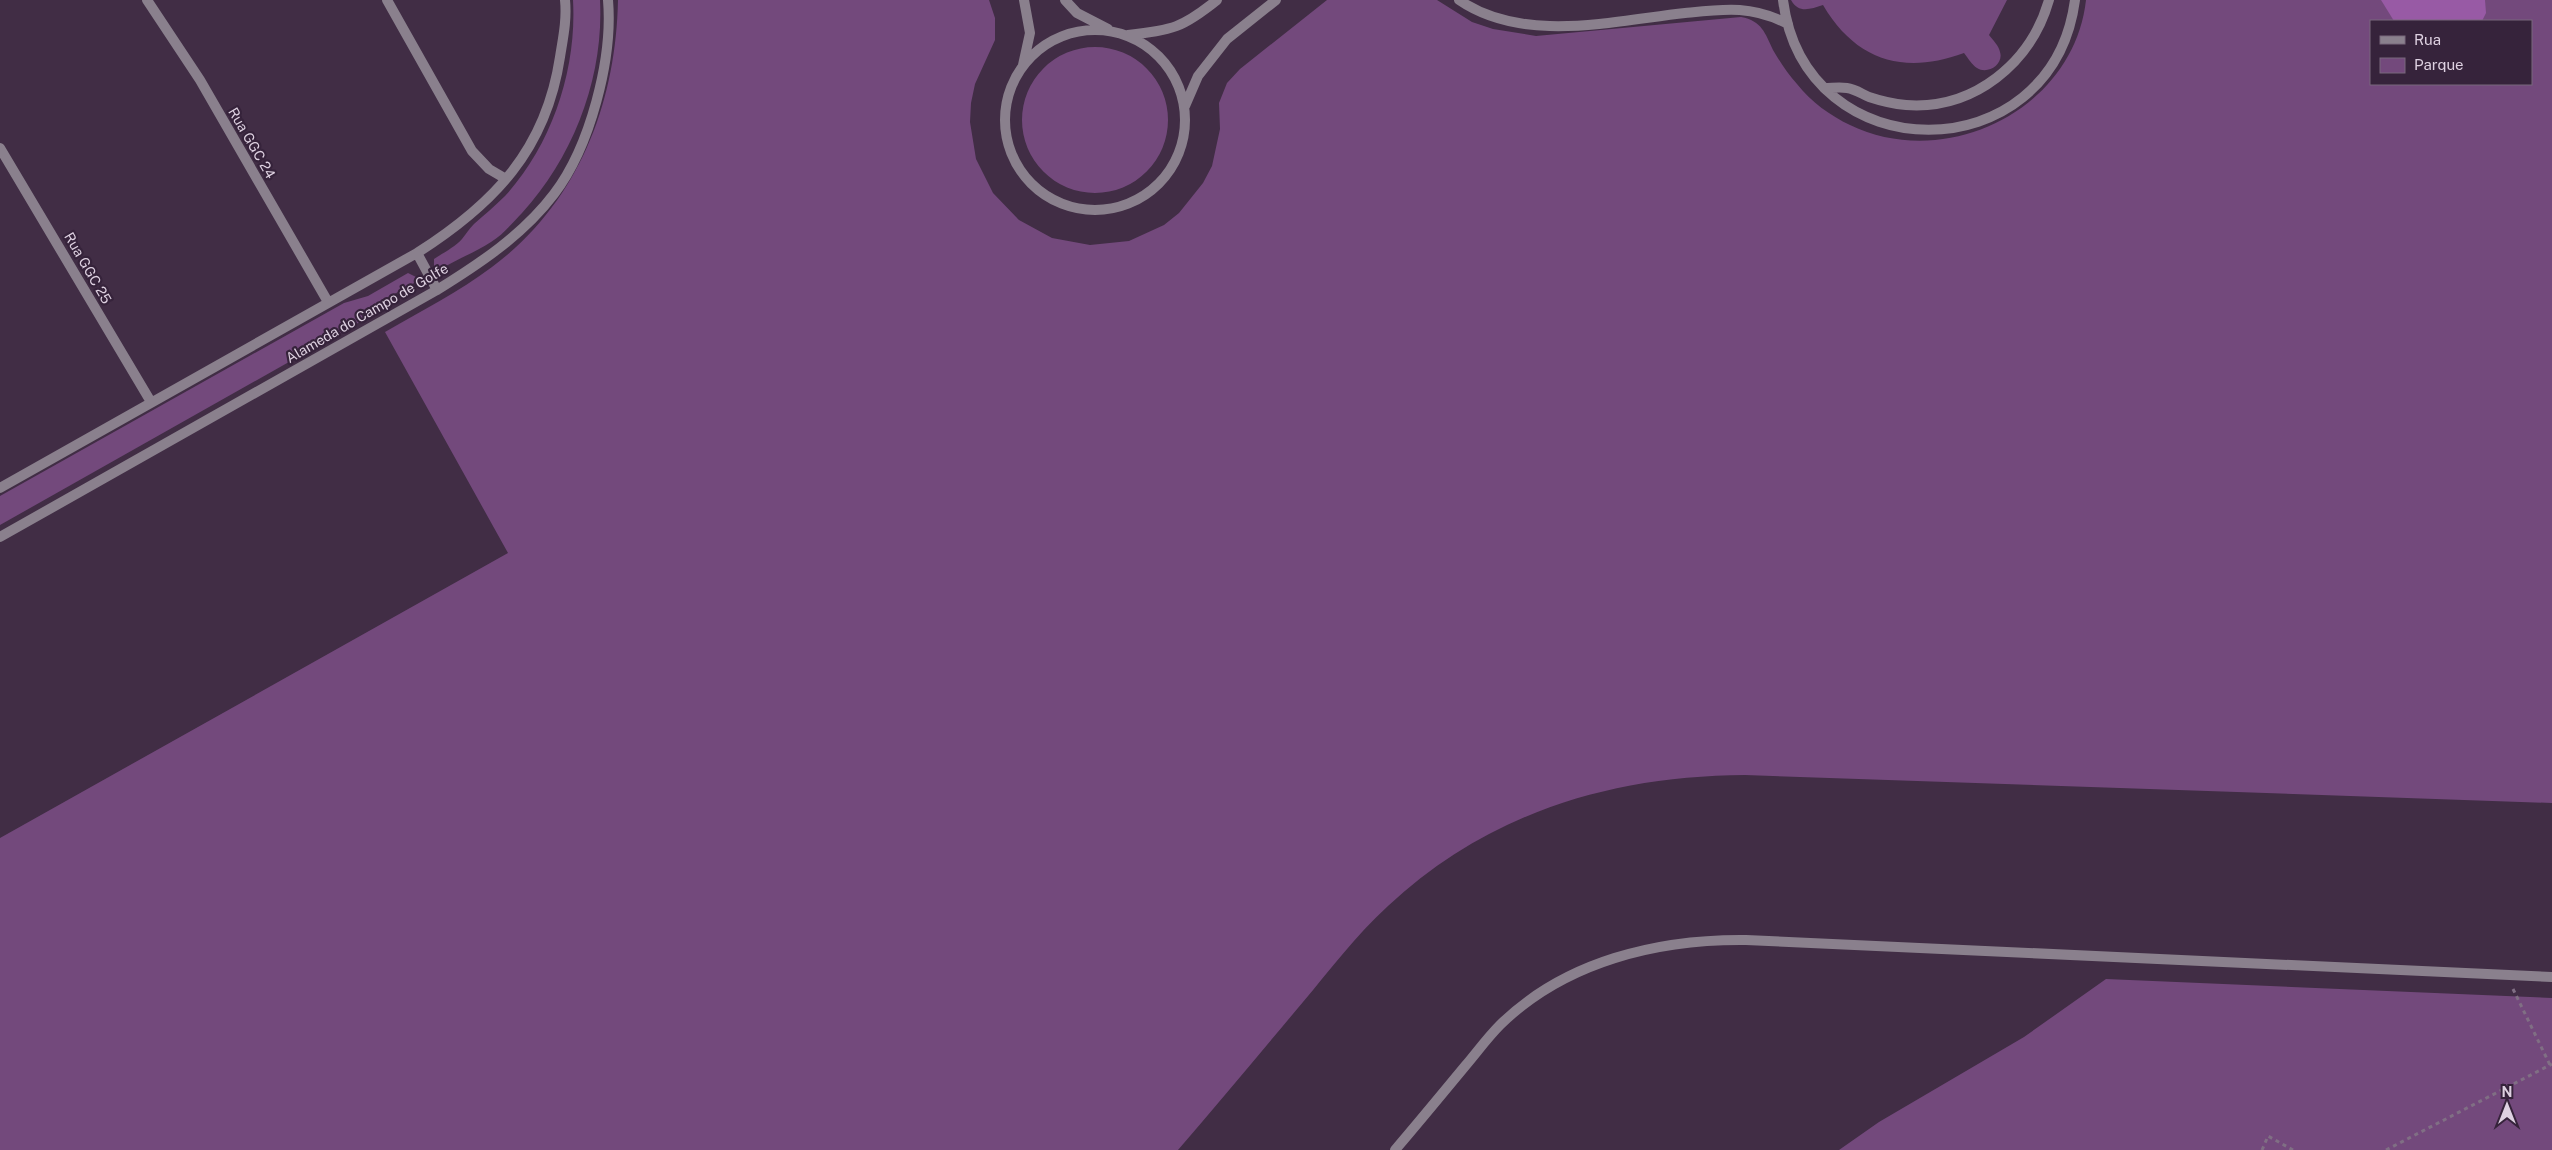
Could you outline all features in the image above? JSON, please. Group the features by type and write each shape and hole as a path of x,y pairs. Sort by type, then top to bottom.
{"street":[{"name":"Rua GGC 24","path":"147,0 200,80 328,302"},
{"path":"387,0 472,150 489,169 506,179"},
{"name":"Alameda do Campo de Golfe","path":"0,488 417,253 452,230 493,195 520,162 543,124 556,84 567,17 565,0"},
{"name":"Alameda do Campo de Golfe","path":"0,537 437,290 474,268 518,232 554,194 580,148 599,90 610,22 608,0"},
{"path":"1024,0 1030,33 1023,66 1008,95 1005,111 1008,145 1015,162 1037,189 1068,206 1085,209 1120,207 1151,191 1168,172 1180,152 1184,137 1185,106 1198,76 1227,39 1276,0"},
{"path":"1065,0 1077,13 1111,31 1142,42 1165,63 1174,76 1185,106"},
{"path":"1127,36 1166,31 1191,21 1217,0"},
{"path":"1459,0 1505,21 1550,27 1723,5 1747,9 1788,24"},
{"path":"1783,0 1788,24 1799,54 1824,88 1859,114 1899,128 1941,131 1982,122 2019,101 2048,71 2067,34 2075,0"},
{"path":"1824,88 1849,88 1868,96 1907,105 1947,101 1967,95 1985,86 2016,62 2038,31 2049,0"},
{"path":"1023,66 1041,48 1062,36 1078,31 1111,31"},
{"name":"Rua GGC 25","path":"0,148 151,402"},
{"path":"417,253 437,290"},
{"path":"1395,1150 1500,1025 1522,1007 1562,981 1596,965 1638,951 1683,942 1756,941 2552,976"}],"path":[{"path":"2386,1150 2551,1065 2506,975"},
{"path":"2262,1150 2268,1136 2293,1150"}],"green space":[{"path":"573,0 600,0 600,29 597,58 591,86 571,141 540,191 504,232 485,246 441,269 434,267 434,259 459,242 474,224 505,196 522,176 536,154 558,105 566,79 571,53"},
{"path":"618,0 989,0 995,18 995,40 975,84 971,103 970,122 976,159 993,193 1019,220 1052,238 1090,245 1129,241 1164,225 1179,213 1203,183 1212,166 1220,129 1219,103 1227,83 1240,69 1327,0 1437,0 1472,22 1493,29 1536,36 1741,17 1754,21 1762,29 1790,76 1815,103 1829,113 1850,125 1887,138 1926,141 1964,135 2000,121 2032,100 2058,72 2076,39 2086,0 2552,0 2552,803 1745,775 1695,777 1646,783 1599,792 1553,806 1509,824 1467,846 1427,874 1388,906 1344,953 1178,1150 0,1150 0,838 508,553 385,332 453,293 492,267 522,241 548,213 569,182 586,148 600,113 610,77 616,39"},
{"path":"1791,0 2007,0 1989,35 1999,50 2000,61 1990,69 1981,70 1975,67 1964,53 1942,60 1921,63 1883,58 1866,51 1851,39 1836,24 1823,5 1801,9"},
{"path":"1095,47 1109,48 1123,53 1136,59 1147,68 1156,79 1162,92 1167,106 1167,134 1162,148 1156,161 1147,172 1136,181 1123,187 1109,192 1095,193 1081,192 1067,187 1054,181 1043,172 1034,161 1028,148 1023,134 1022,120 1023,106 1028,92 1034,79 1043,68 1054,59 1067,53 1081,48"},
{"path":"408,273 416,277 414,283 375,305 365,319 0,525 0,496 344,303 368,296"},
{"path":"2106,979 2552,998 2552,1150 1839,1150 1879,1122 2024,1037"}],"shaded area":[{"path":"2381,0 2485,0 2486,13 2482,20 2393,20"}]}
